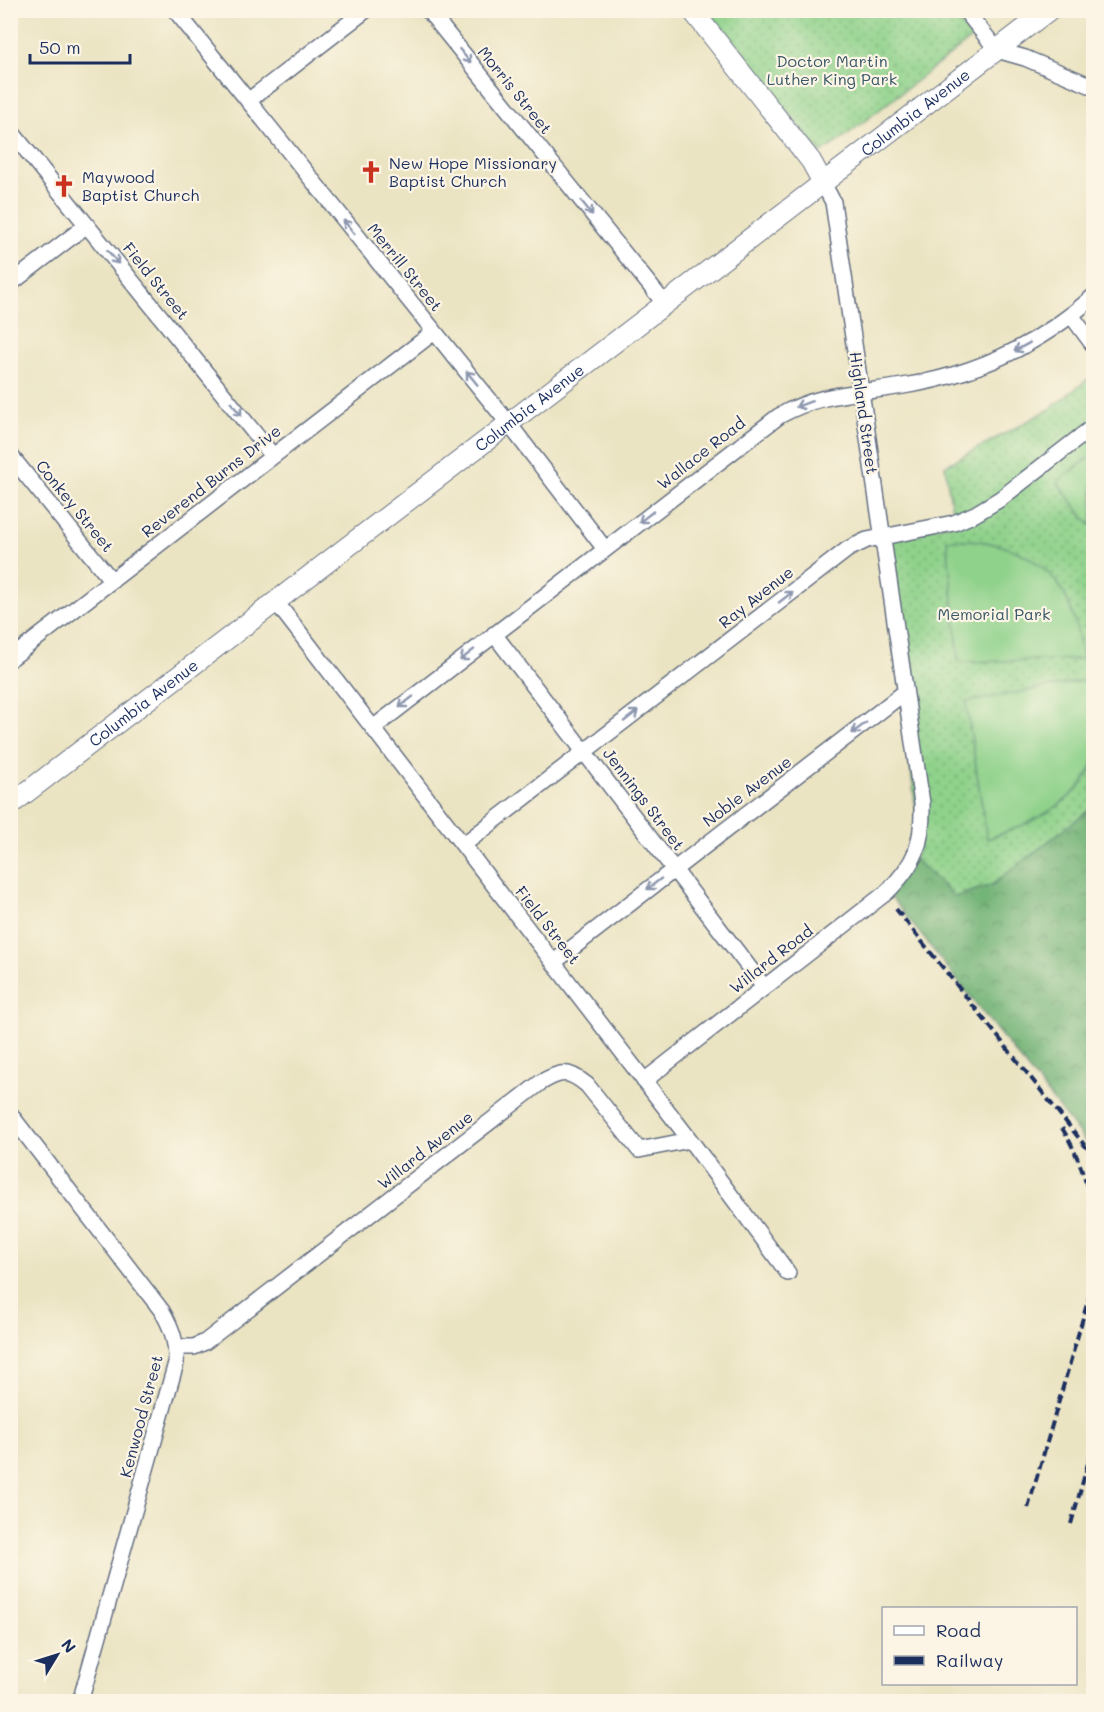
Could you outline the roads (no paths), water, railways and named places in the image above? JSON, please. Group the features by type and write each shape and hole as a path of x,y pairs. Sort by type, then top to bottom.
{"street":[{"name":"Merrill Street","path":"175,10 509,424 605,549"},
{"path":"248,101 366,10"},
{"name":"Morris Street","path":"428,10 664,304"},
{"name":"Highland Street","path":"692,10 811,161 832,202 922,803 923,825 914,859"},
{"path":"965,10 997,50 1025,58 1094,87"},
{"name":"Columbia Avenue","path":"10,806 1049,10"},
{"name":"Field Street","path":"10,130 273,456"},
{"path":"10,285 87,225"},
{"name":"Wallace Road","path":"373,728 779,416 816,399 939,380 973,370 1005,357 1038,338 1094,296"},
{"path":"1071,315 1094,346"},
{"name":"Reverend Burns Drive","path":"10,659 434,332"},
{"name":"Ray Avenue","path":"463,845 848,549 882,537 954,523 975,514 1000,499 1094,426"},
{"name":"Conkey Street","path":"10,455 112,581"},
{"name":"Field Street","path":"276,602 554,962 788,1272"},
{"name":"Jennings Street","path":"494,634 764,987"},
{"name":"Noble Avenue","path":"554,962 905,692"},
{"name":"Willard Road","path":"644,1081 887,892 903,876 914,859"},
{"name":"Willard Avenue","path":"177,1347 194,1347 205,1342 540,1083 555,1074 567,1073 578,1077 587,1085 639,1150 690,1140"},
{"name":"Kenwood Street","path":"10,1114 162,1311 171,1327 177,1347 176,1363 80,1701"}],"railway":[{"path":"896,909 1094,1157"},
{"path":"1062,1128 1084,1175 1094,1226"},
{"path":"1028,1508 1089,1297 1094,1262"},
{"path":"1071,1524 1094,1442"}],"place":[{"name":"New Hope Missionary Baptist Church","path":"371,172"},
{"name":"Maywood Baptist Church","path":"64,186"}],"park label":[{"name":"Doctor Martin Luther King Park","path":"832,70"},
{"name":"Memorial Park","path":"994,614"}]}
